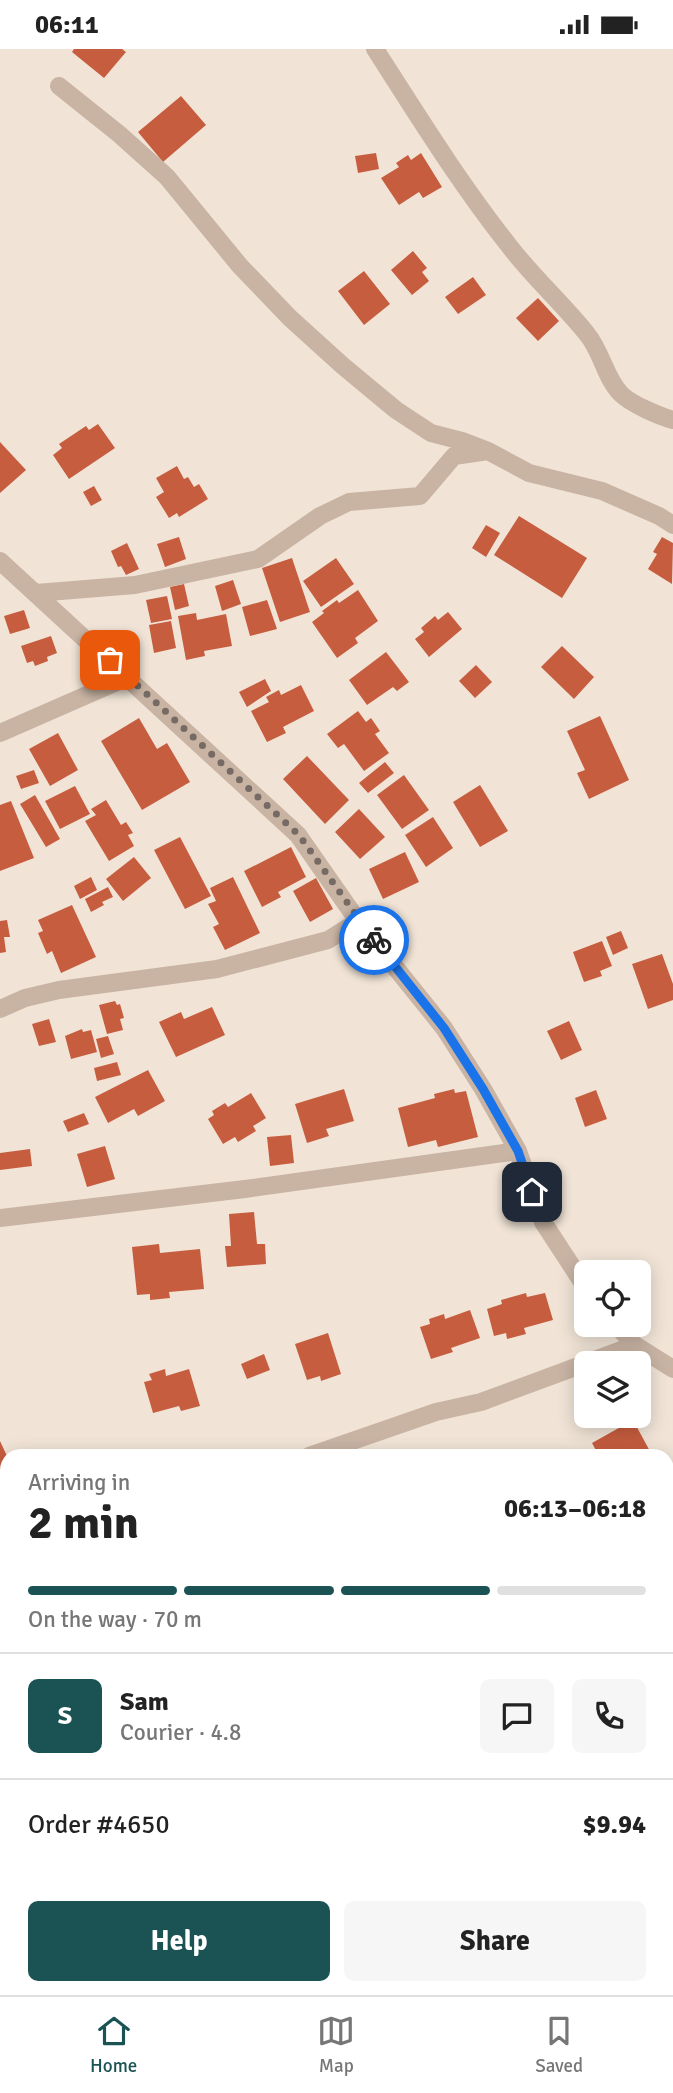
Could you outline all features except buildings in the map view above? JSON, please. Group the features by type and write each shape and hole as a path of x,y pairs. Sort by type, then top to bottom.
{"street":[{"path":"375,49 480,207 538,281 567,309 592,339 622,396 673,420"},
{"path":"59,86 167,177 240,266 290,318 396,410 431,433 462,440 530,473 602,491 673,525"},
{"path":"36,593 135,585 258,559 320,516 349,502 420,496 454,456 488,451"},
{"path":"0,561 299,835 358,921 444,1028 483,1089 518,1151 543,1222 574,1269"},
{"path":"0,733 128,677"},
{"path":"0,1009 25,998 60,990 217,969 327,940 358,921"},
{"path":"0,1218 245,1189 518,1151"},
{"path":"627,1337 635,1345 673,1369"},
{"path":"329,1449 436,1412 481,1402 635,1345"}],"way so far":[{"path":"110,660 299,835 374,940"}],"route":[{"path":"374,940 444,1028 483,1089 518,1151 532,1192"}]}
